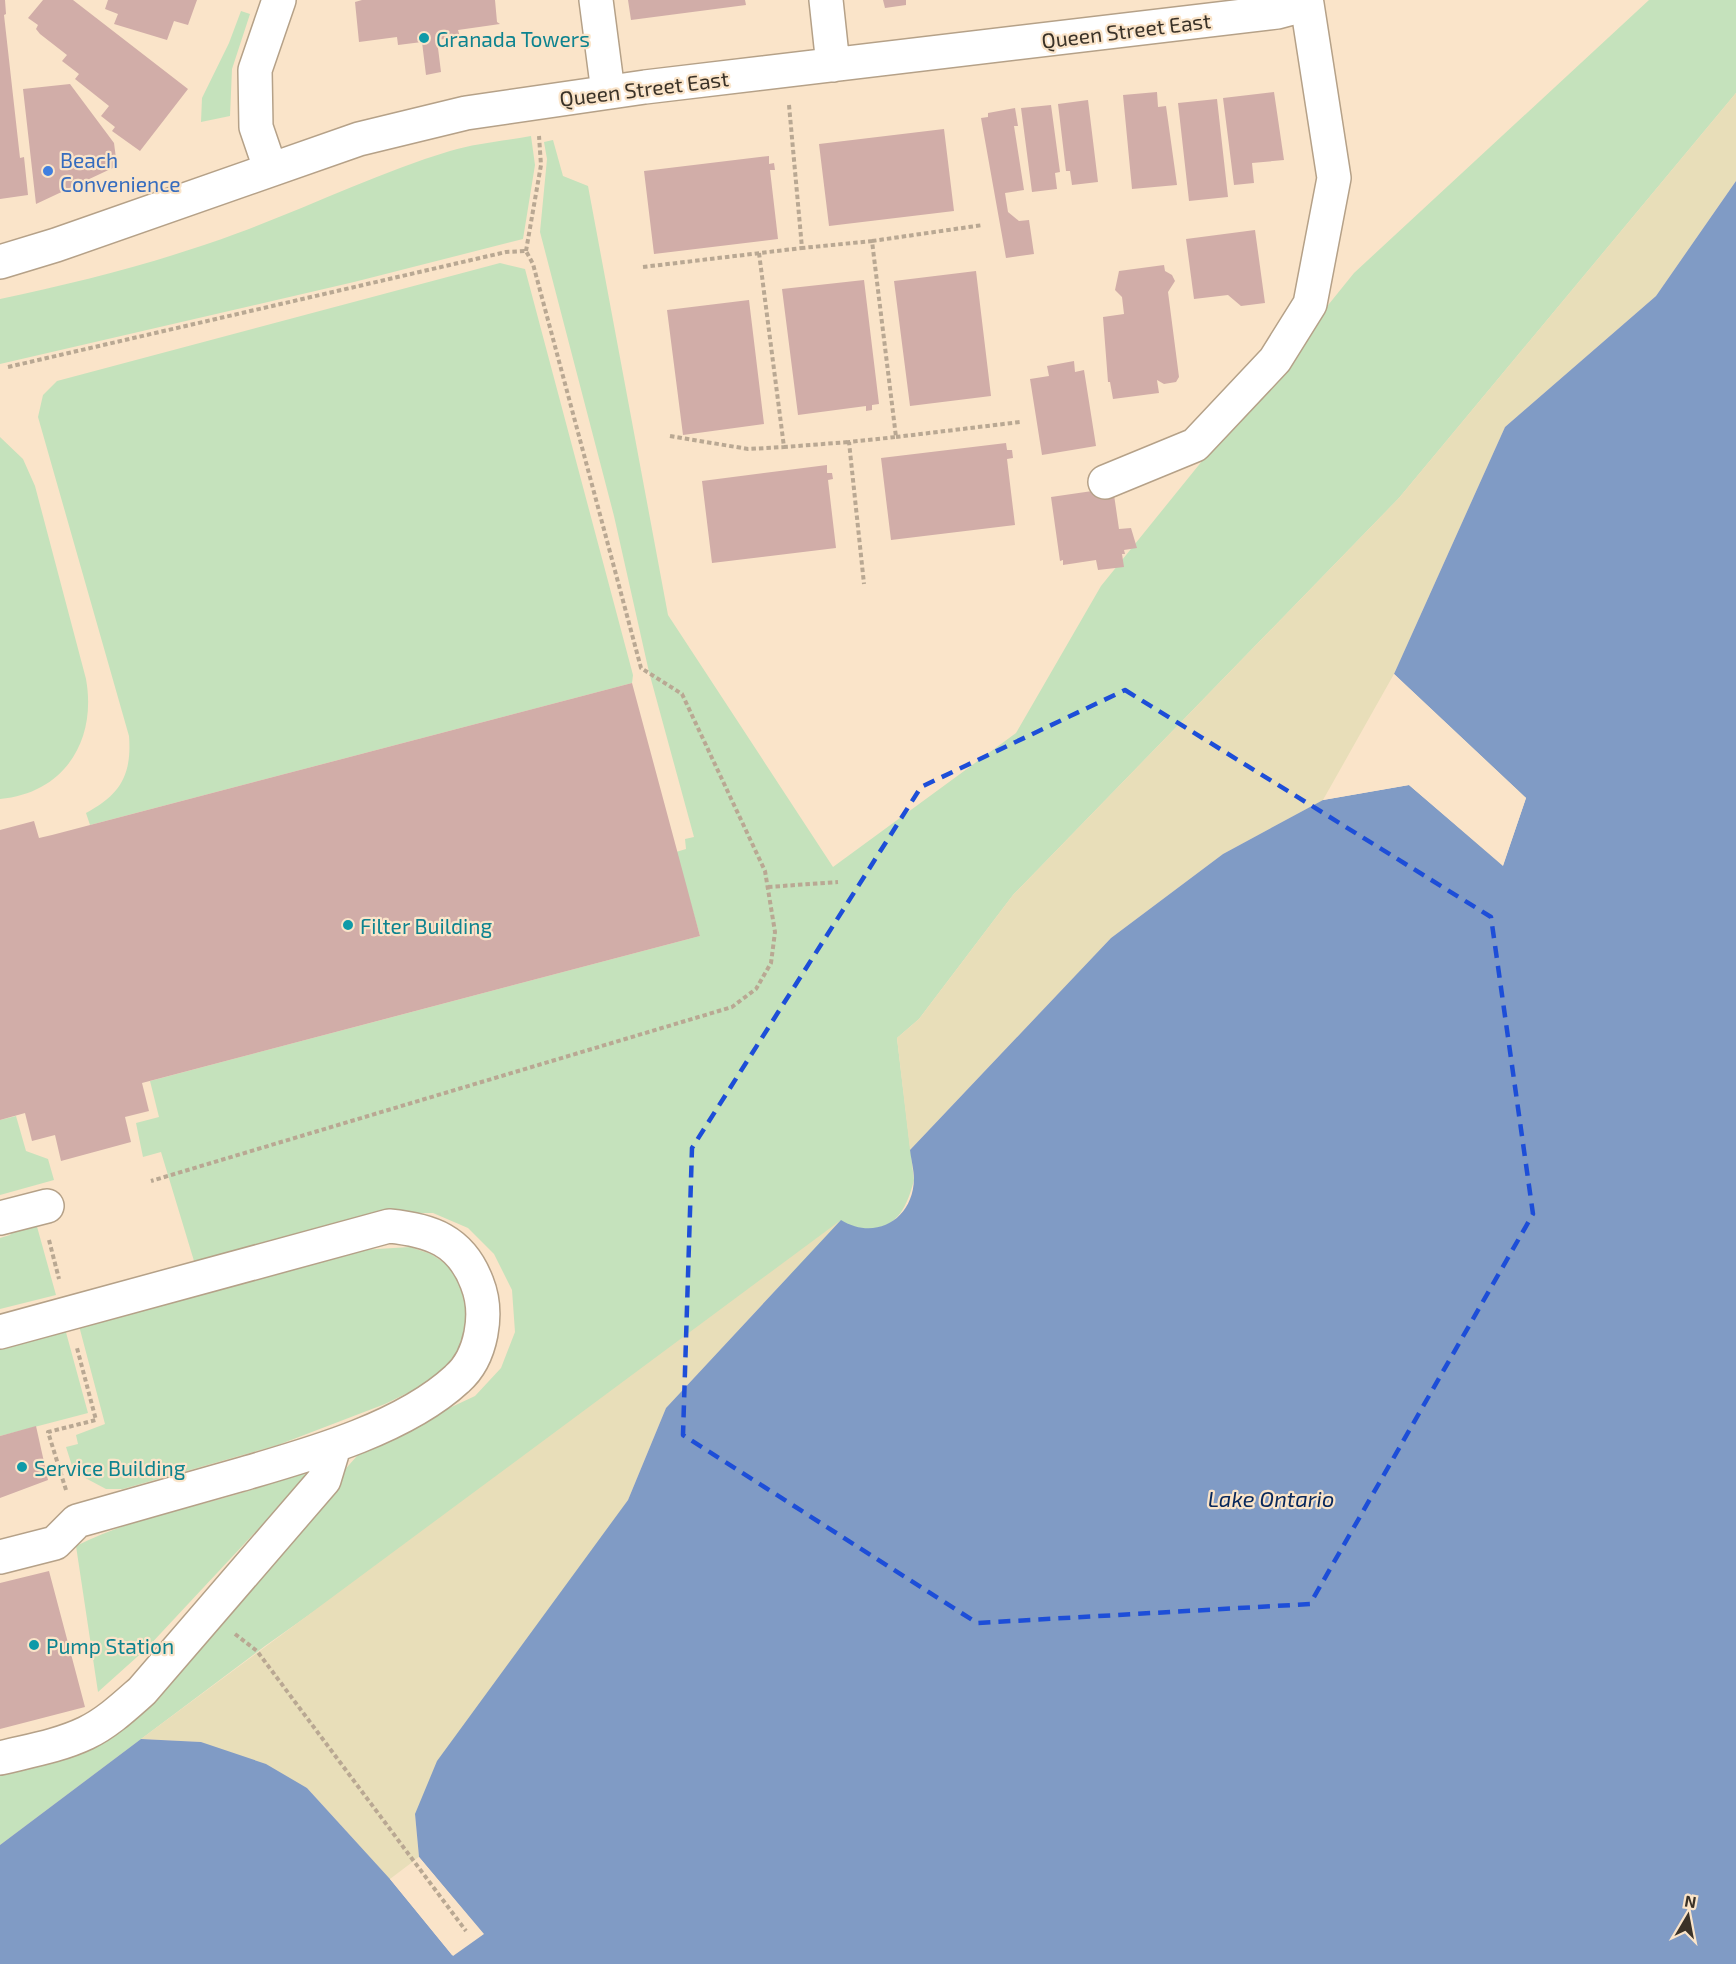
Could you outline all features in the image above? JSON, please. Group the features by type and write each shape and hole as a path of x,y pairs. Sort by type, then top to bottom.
{"street":[{"path":"270,168 256,127 255,70 279,0"},
{"path":"596,0 608,92"},
{"path":"826,0 833,65"},
{"path":"1106,482 1195,445 1275,360 1310,304 1334,178 1308,2"},
{"name":"Queen Street East","path":"0,262 56,245 270,168 359,139 466,114 608,92 1277,12 1308,2"},
{"path":"0,1218 44,1207"},
{"path":"0,1332 388,1226 421,1229 451,1244 472,1268 482,1294 483,1321 475,1353 459,1378 428,1402 334,1447 77,1521 55,1543 0,1557"},
{"path":"0,1758 48,1746 86,1733 118,1713 142,1691 324,1480 334,1447"}],"path":[{"path":"789,99 802,248"},
{"path":"151,1181 732,1007 756,989 771,963 775,932 765,871 682,694 642,668 533,264 526,251 541,165 538,132"},
{"path":"643,267 872,241 983,225"},
{"path":"872,241 896,437"},
{"path":"8,367 506,252 526,251"},
{"path":"759,253 784,447"},
{"path":"670,436 748,449 849,442 1020,422"},
{"path":"849,442 864,584"},
{"path":"768,887 838,882"},
{"path":"44,1207 68,1314 96,1420 48,1432 59,1472"},
{"path":"257,1651 466,1931"}],"highlighted area":[{"path":"1125,690 1491,917 1533,1214 1310,1604 977,1623 683,1435 692,1148 921,787"}],"green space":[{"path":"1649,0 1736,0 1736,93 1399,498 1013,895 919,1019 897,1038 914,1180 906,1203 895,1219 879,1228 855,1229 265,1646 0,1845 0,1771 120,1724 364,1448 475,1396 501,1368 515,1332 512,1290 494,1254 468,1228 433,1213 386,1213 340,1222 194,1261 161,1152 143,1157 136,1123 159,1117 150,1081 700,936 676,852 686,849 685,839 694,837 649,672 614,516 540,232 547,159 544,142 553,140 563,176 588,186 668,615 833,867 1016,733 1101,586 1354,273"},
{"path":"241,11 250,14 232,69 230,116 201,122 202,98 229,43"},
{"path":"531,136 535,165 523,239 354,282 0,364 0,299 60,286 179,253 264,223 396,169 450,151"},
{"path":"500,263 525,269 633,675 632,683 90,825 86,813 115,791 126,773 129,736 38,417 43,395 57,381"},
{"path":"0,437 23,459 35,486 86,679 88,701 81,742 72,760 59,774 42,786 23,795 0,799"},
{"path":"16,1116 26,1151 48,1159 54,1180 0,1195 0,1120"},
{"path":"36,1223 56,1295 0,1309 0,1238 10,1235 14,1228"},
{"path":"410,1247 431,1254 449,1266 462,1284 470,1304 465,1346 436,1379 385,1404 278,1445 123,1489 106,1489 74,1472 66,1447 78,1444 76,1435 105,1424 78,1322 135,1312 361,1250"},
{"path":"64,1325 88,1413 0,1436 0,1342"},
{"path":"299,1472 305,1474 304,1480 147,1648 98,1692 76,1546 130,1524 244,1492"}],"sand":[{"path":"1736,93 1736,181 1656,296 1505,427 1394,674 1323,800 1223,854 1111,938 910,1150 897,1038 919,1019 1013,895 1399,498"},
{"path":"841,1220 666,1408 628,1500 415,1814 419,1857 390,1879 307,1788 201,1742 141,1739"}],"water":[{"name":"Lake Ontario","path":"1736,181 1736,1964 0,1964 0,1845 141,1739 201,1742 266,1764 307,1788 390,1879 452,1955 483,1934 419,1857 415,1814 437,1761 628,1500 666,1408 841,1220 854,1226 867,1228 890,1223 899,1216 907,1206 912,1193 914,1176 910,1150 1111,938 1223,854 1323,800 1409,785 1503,865 1526,798 1394,674 1505,427 1656,296"}],"pier":[{"path":"1394,674 1526,798 1503,866 1409,785 1323,800 1325,797 1409,782 1502,860 1523,799 1393,677"},
{"path":"419,1857 484,1934 453,1956 390,1879 392,1878 453,1952 479,1933 416,1859"}],"building":[{"path":"0,0 5,0 6,14 4,15 20,158 24,157 28,195 0,199"},
{"path":"43,0 73,0 188,89 140,151 112,131 115,127 101,116 109,106 75,79 79,74 62,61 67,55 40,34 36,29 38,25 28,18"},
{"path":"108,0 197,0 188,25 174,21 167,40 114,24 118,14 105,9"},
{"name":"Granada Towers","path":"362,0 495,0 497,22 500,24 458,30 460,37 437,40 441,72 426,75 422,42 398,45 397,37 359,42 355,2"},
{"path":"628,0 745,0 746,5 631,20"},
{"path":"883,0 906,0 906,5 885,8"},
{"path":"70,84 114,143 117,166 36,204 23,89"},
{"path":"1157,92 1158,107 1166,106 1177,185 1132,189 1123,95"},
{"path":"1274,92 1284,160 1252,163 1254,183 1234,185 1223,98"},
{"path":"1217,99 1228,197 1189,201 1178,103"},
{"path":"1088,100 1098,182 1072,185 1070,171 1066,171 1058,104"},
{"path":"1051,105 1060,172 1055,173 1057,189 1032,192 1021,108"},
{"path":"1015,108 1018,126 1014,126 1024,190 1005,193 1008,212 1019,221 1029,220 1034,254 1006,258 981,118 988,117 988,113"},
{"path":"944,129 954,211 829,226 819,144"},
{"path":"769,156 769,164 774,163 775,170 770,170 778,239 654,254 644,171"},
{"path":"1255,230 1265,303 1241,306 1228,295 1194,299 1186,239"},
{"path":"1164,265 1165,271 1172,275 1175,281 1168,292 1179,377 1176,382 1164,384 1157,380 1159,393 1113,399 1110,382 1108,382 1103,317 1124,314 1122,297 1115,290 1119,271"},
{"path":"976,271 991,396 910,406 894,281"},
{"path":"864,280 879,404 872,405 872,410 866,411 866,406 798,415 782,289"},
{"path":"749,300 764,424 683,435 667,310"},
{"path":"1074,361 1075,372 1084,370 1096,446 1042,455 1030,379 1049,376 1047,366"},
{"path":"1006,443 1007,450 1012,450 1013,458 1007,459 1015,525 891,540 881,458"},
{"path":"827,465 827,473 832,473 833,479 828,480 836,548 712,563 702,481"},
{"path":"1113,488 1119,529 1131,528 1137,548 1124,550 1125,554 1122,554 1124,567 1098,570 1096,560 1063,565 1063,560 1060,561 1051,497"},
{"name":"Filter Building","path":"632,683 700,936 142,1083 149,1111 125,1117 131,1142 61,1161 55,1135 32,1141 25,1113 0,1120 0,830 34,821 39,838 52,835"},
{"name":"Service Building","path":"36,1426 48,1480 0,1498 0,1436"},
{"name":"Pump Station","path":"49,1571 85,1707 0,1729 0,1583"}],"place":[{"name":"Granada Towers","path":"424,38"},
{"name":"Beach Convenience","path":"48,171"},
{"name":"Filter Building","path":"348,925"},
{"name":"Service Building","path":"22,1467"},
{"name":"Pump Station","path":"34,1645"}]}
